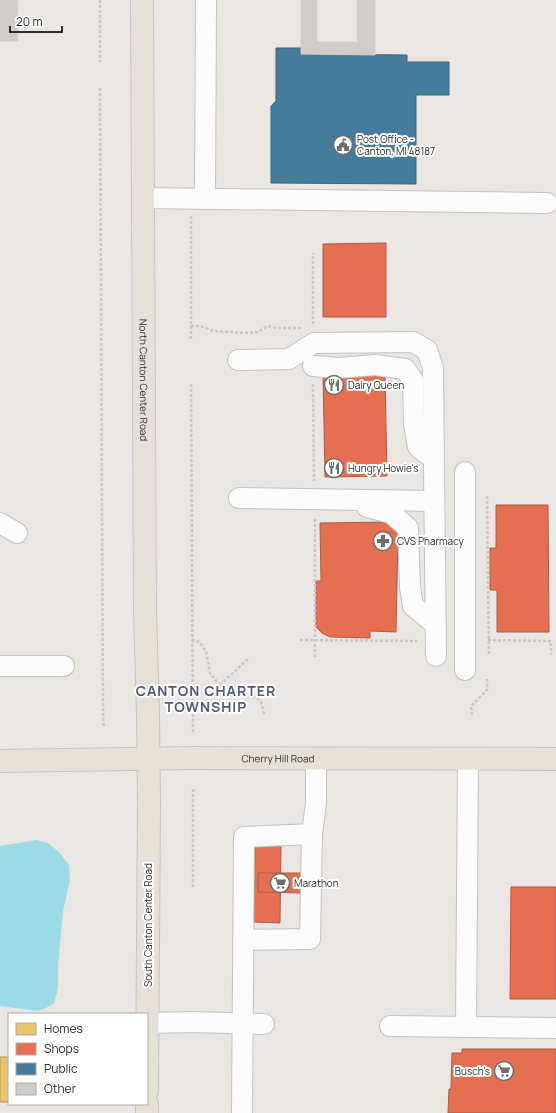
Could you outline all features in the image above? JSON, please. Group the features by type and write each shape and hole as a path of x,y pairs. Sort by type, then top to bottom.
{"main road":[{"name":"North Canton Center Road","path":"142,0 145,604 148,759"},
{"name":"Cherry Hill Road","path":"0,761 316,758 556,759"},
{"name":"South Canton Center Road","path":"148,759 148,1022"}],"lane":[{"path":"205,199 206,0"},
{"path":"143,198 546,203"},
{"path":"238,360 289,359 314,343 413,342 426,350 432,368 436,656"},
{"path":"314,372 338,368 375,365 405,369 413,380 414,424 418,447 434,459"},
{"path":"465,472 465,670"},
{"path":"240,498 434,501"},
{"path":"335,499 391,513 408,528 410,587 414,606 436,625"},
{"path":"0,523 17,533"},
{"path":"0,666 64,666"},
{"path":"243,940 310,939 312,834 316,803 316,758"},
{"path":"466,1026 468,759"},
{"path":"242,1113 244,837 312,834"},
{"path":"148,1022 264,1024"},
{"path":"390,1026 556,1028"}],"path":[{"path":"100,0 100,62"},
{"path":"100,88 104,727"},
{"path":"313,253 313,328"},
{"path":"191,326 200,326 213,331 249,333 258,332 266,326 276,328 298,328"},
{"path":"314,372 313,474 315,488"},
{"path":"191,384 193,732"},
{"path":"487,496 489,656"},
{"path":"315,515 315,657"},
{"path":"192,639 200,642 206,652 210,673 229,696 256,697 261,702 264,714"},
{"path":"300,640 417,640"},
{"path":"482,640 551,641 551,654"},
{"path":"220,685 249,658"},
{"path":"472,715 471,706 487,690 487,679"},
{"path":"193,787 193,887"}],"water":[{"path":"36,840 48,843 59,852 69,865 70,881 63,911 58,966 58,988 54,1003 38,1011 0,1006 0,846"}],"building: Homes":[{"path":"0,1057 8,1057 8,1102 0,1102"}],"building: Shops":[{"path":"386,243 386,317 323,317 323,244"},
{"path":"385,373 387,476 325,477 323,374"},
{"path":"496,505 548,505 549,632 497,632 497,590 490,590 490,548 496,548"},
{"name":"CVS Pharmacy","path":"388,522 398,532 396,632 370,631 370,638 330,637 322,633 316,627 316,581 321,581 320,523"},
{"path":"255,841 281,842 280,923 254,922"},
{"name":"Marathon","path":"258,873 302,873 302,893 258,892"},
{"path":"511,887 556,887 556,999 510,999"},
{"name":"Busch's","path":"462,1049 556,1049 556,1113 448,1113 449,1089 451,1089 452,1053 462,1053"}],"building: Public":[{"name":"Post Office - Canton, MI 48187","path":"276,48 301,48 301,54 407,55 407,62 449,62 449,95 416,95 416,184 271,183 271,106 276,101"}],"building: Other":[{"path":"0,0 18,0 18,41 0,41"},
{"path":"301,0 317,0 317,42 357,42 357,0 375,0 375,55 301,54"}],"place":[{"name":"Post Office - Canton, MI 48187","path":"343,145"},
{"name":"Dairy Queen","path":"334,385"},
{"name":"Hungry Howie's","path":"334,468"},
{"name":"CVS Pharmacy","path":"383,541"},
{"name":"Marathon","path":"280,883"},
{"name":"Busch's","path":"504,1071"}],"district":[{"name":"CANTON CHARTER TOWNSHIP","path":"206,700"}]}
